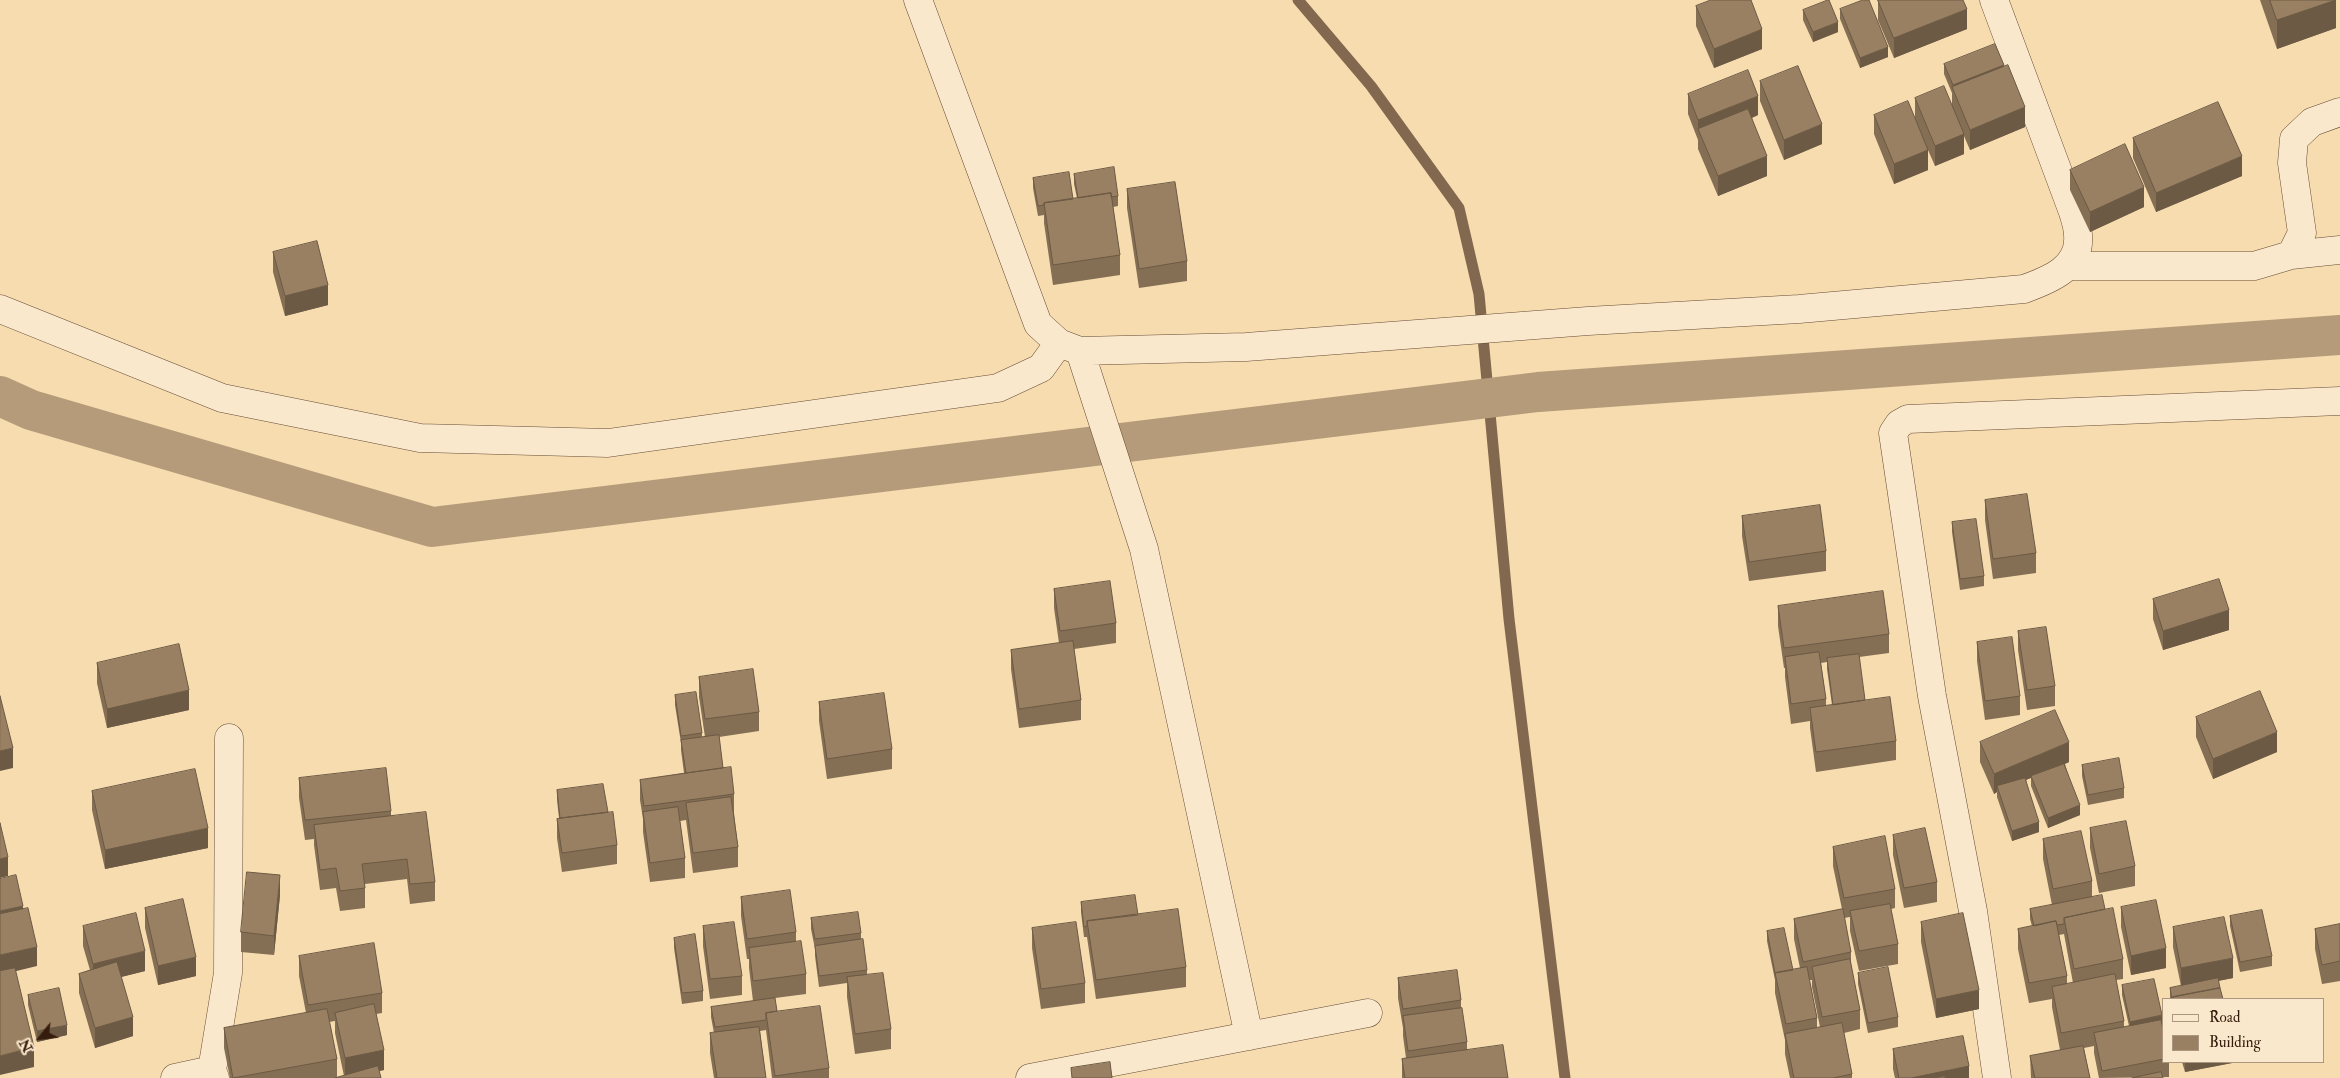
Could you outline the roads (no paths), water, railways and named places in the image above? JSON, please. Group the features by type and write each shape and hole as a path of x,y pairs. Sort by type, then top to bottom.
{"street":[{"path":"918,0 1038,324 1070,347 1095,397 1122,478 1144,549 1249,1036"},
{"path":"0,309 222,398 430,438 608,443 998,388 1041,368 1070,347 1246,347 1799,309 2024,289 2054,278 2068,266 2075,252 2079,236 2073,212 1994,0"},
{"path":"2291,255 2302,233 2292,163 2294,139 2312,122 2340,112"},
{"path":"2068,266 2254,266 2291,255 2340,250"},
{"path":"1997,1078 1973,911 1932,696 1893,433 1899,424 1908,419 2340,401"},
{"path":"175,1078 213,1074 228,973 229,738"},
{"path":"1030,1078 1368,1013"}],"waterway":[{"path":"1298,0 1371,86 1459,208 1479,294 1509,619 1565,1078"},
{"path":"0,396 31,410 432,527 1538,392 2340,335"}]}
